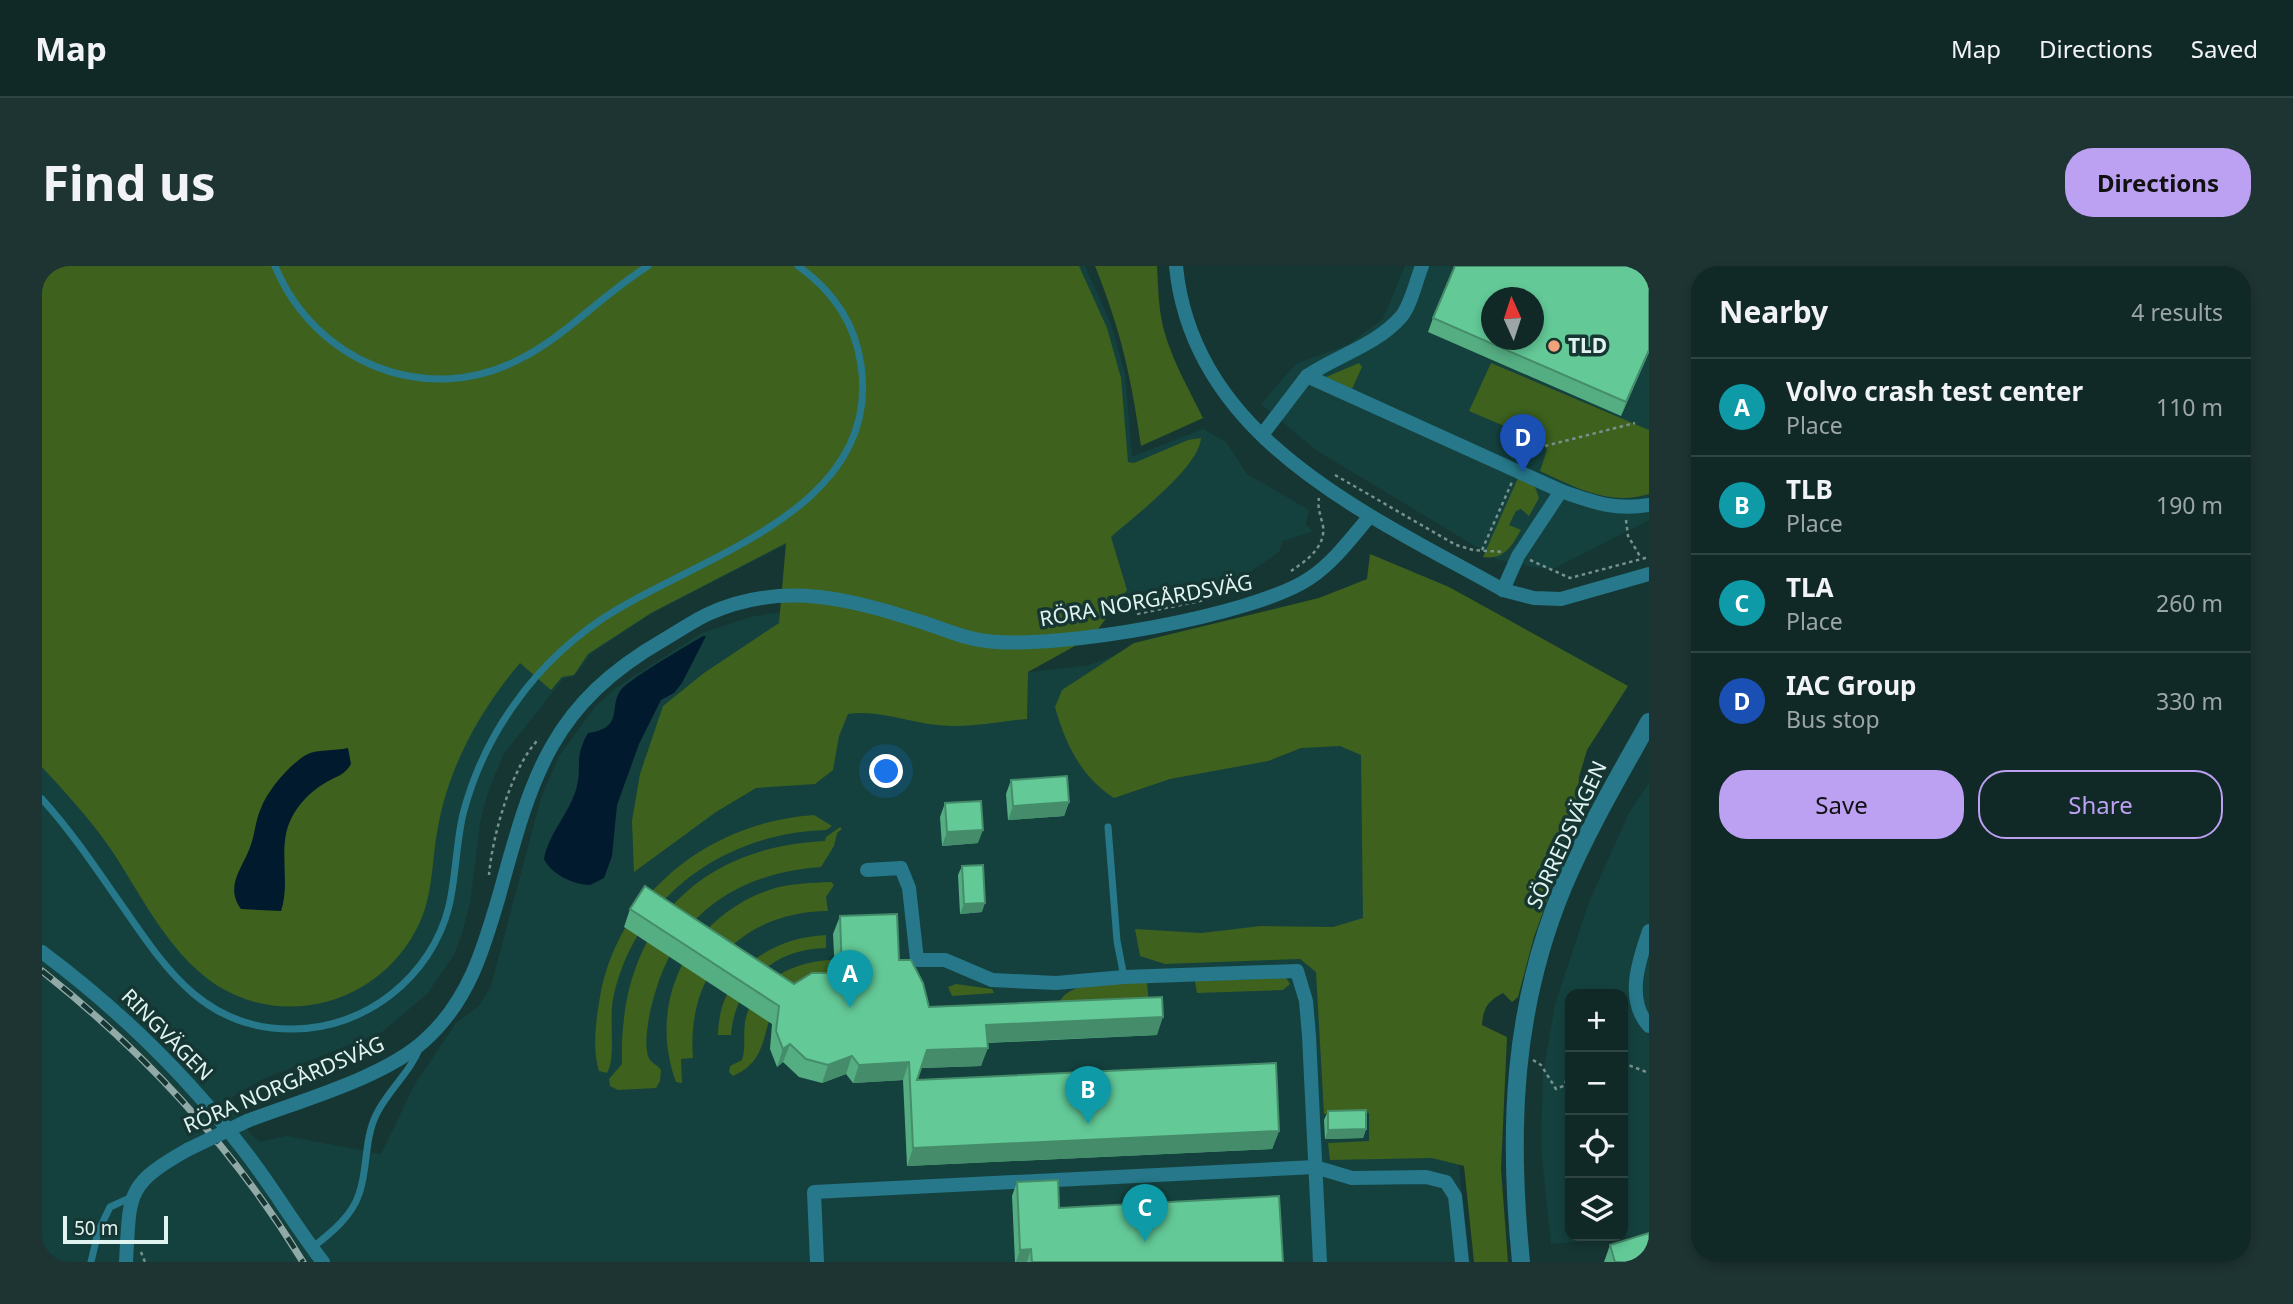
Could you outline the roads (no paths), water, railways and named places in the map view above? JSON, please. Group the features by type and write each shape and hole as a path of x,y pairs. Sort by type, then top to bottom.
{"street":[{"path":"1176,266 1186,318 1205,365 1230,400 1284,458 1325,488 1503,590 1534,598 1561,599 1649,574"},
{"path":"1262,435 1307,376 1323,365 1354,353 1402,316 1422,266"},
{"path":"1307,376 1561,491 1598,505 1627,509 1649,505"},
{"path":"1503,590 1518,556 1561,491"},
{"name":"RÖRA NORGÅRDSVÄG","path":"132,1197 143,1177 187,1150 247,1121 376,1071 421,1045 448,1016 480,961 532,786 561,729 584,699 613,673 707,615 771,595 818,594 851,600 986,641 1027,644 1065,641 1263,602 1310,578 1370,516"},
{"name":"SÖRREDSVÄGEN","path":"1521,1262 1513,1130 1518,1057 1528,1003 1546,936 1563,888 1649,722"},
{"path":"867,870 901,868 909,888 916,960 945,960 992,980 1056,983 1124,977 1297,971 1306,1001 1309,1036 1320,1262"},
{"path":"1649,931 1637,974 1636,1002 1649,1026"},
{"name":"RINGVÄGEN","path":"42,952 133,1028 185,1080 244,1150 323,1262"},
{"path":"817,1262 814,1192 1315,1167 1352,1178 1426,1177 1446,1182 1455,1196 1462,1262"},
{"path":"126,1262 132,1197"}],"lane":[{"path":"275,266 285,288 304,317 337,347 383,370 437,380 475,375 520,360 648,266"},
{"path":"42,799 89,859 167,970 208,1006 257,1025 295,1030 346,1019 386,998 422,963 441,928 450,899 457,847 468,799 496,734 522,694 555,657 603,618 728,552 782,519 824,483 845,454 857,426 862,401 859,353 852,329 836,303 819,283 798,266"},
{"path":"1108,828 1117,941 1124,977"},
{"path":"313,1247 350,1212 360,1194 371,1129 377,1113 412,1066 421,1045"},
{"path":"91,1262 98,1232 110,1207 132,1197"}],"railway":[{"path":"42,971 117,1035 186,1105 248,1180 303,1262"}],"place":[{"name":"TLD","path":"1554,346"},
{"name":"IAC Group","path":"1523,472"},
{"name":"Volvo crash test center","path":"850,1008"},
{"name":"TLB","path":"1088,1124"},
{"name":"TLA","path":"1145,1242"}]}
